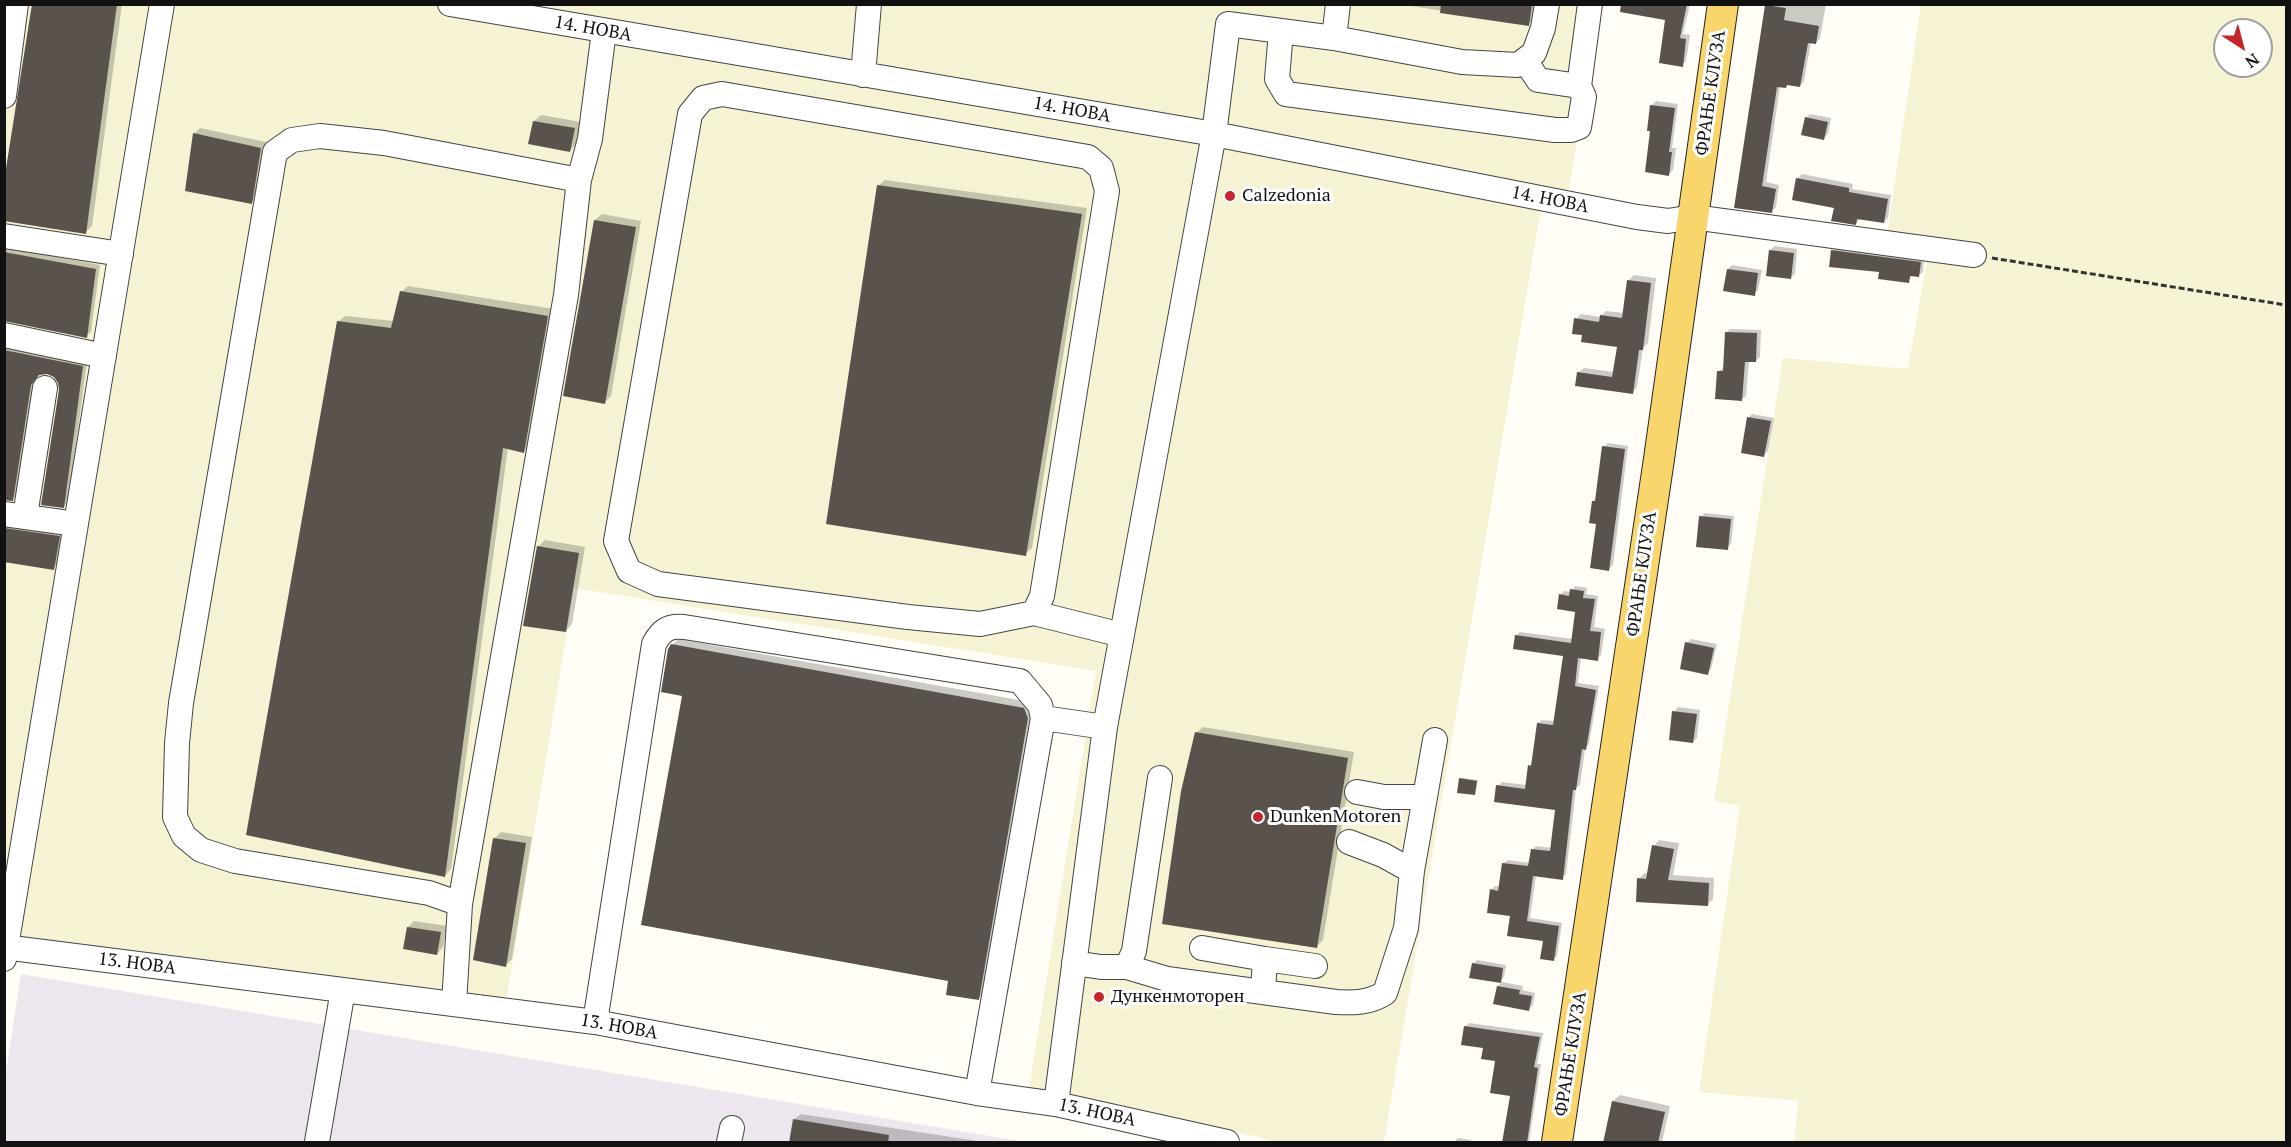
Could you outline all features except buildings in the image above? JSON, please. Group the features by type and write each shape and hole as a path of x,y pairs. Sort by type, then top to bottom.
{"main road":[{"name":"ФРАЊЕ КЛУЗА","path":"1557,1143 1723,4"}],"street":[{"path":"4,96 16,4"},
{"path":"5,951 162,4"},
{"name":"14. НОВА","path":"450,4 1214,134 1637,217 1668,221 1693,217 1974,255"},
{"path":"863,75 869,4"},
{"path":"1334,38 1338,4"},
{"path":"1056,1104 1105,727 1214,134 1228,24 1334,38 1462,63 1518,65 1534,54 1543,28 1546,4"},
{"path":"1281,31 1277,79 1286,93 1555,130 1571,130 1579,127 1584,97 1579,86 1590,4"},
{"path":"454,1004 460,904 566,294 579,180 590,139 604,31"},
{"path":"1525,60 1538,80 1579,86"},
{"path":"1034,614 1042,596 1107,191 1101,168 1088,157 722,94 703,98 690,114 616,542 630,571 658,584 908,617 980,624 1034,614 1122,635"},
{"path":"460,904 429,892 235,861 201,850 184,836 175,817 177,743 181,703 275,152 292,140 320,136 384,143 579,180"},
{"path":"4,236 121,254"},
{"path":"4,334 104,356"},
{"path":"45,388 15,515 76,524"},
{"path":"596,1022 651,659 660,633 673,626 684,627 1020,681 1040,705 1042,718 977,1093"},
{"path":"1042,718 1105,727"},
{"path":"1074,963 1128,968 1167,979 1263,992 1356,1003 1374,1000 1385,993 1406,928 1412,871 1435,740"},
{"path":"1128,968 1134,951 1160,778"},
{"path":"1356,792 1384,797 1425,797"},
{"path":"1349,842 1383,855 1412,871"},
{"path":"1202,948 1315,966"},
{"name":"13. НОВА","path":"5,951 596,1022 977,1093 1056,1104 1227,1143"},
{"path":"1263,992 1265,959"},
{"path":"317,1143 343,990"}],"path":[{"path":"1974,255 2286,305"}],"shaded area":[{"path":"5,5 1600,5 1566,206 1542,202 1384,1142 1274,1142 1255,1136 1028,1095 1096,671 574,588 506,1002 5,941"},
{"path":"1921,5 2286,5 2286,1142 1794,1142 1798,1101 1699,1092 1740,806 1714,801 1783,358 1908,369 1930,243 1887,235"},
{"path":"21,974 1026,1142 5,1142 5,1078"}],"place":[{"name":"Calzedonia","path":"1230,196"},
{"name":"DunkenMotoren","path":"1258,817"},
{"name":"Дункенмоторен","path":"1099,997"}]}
